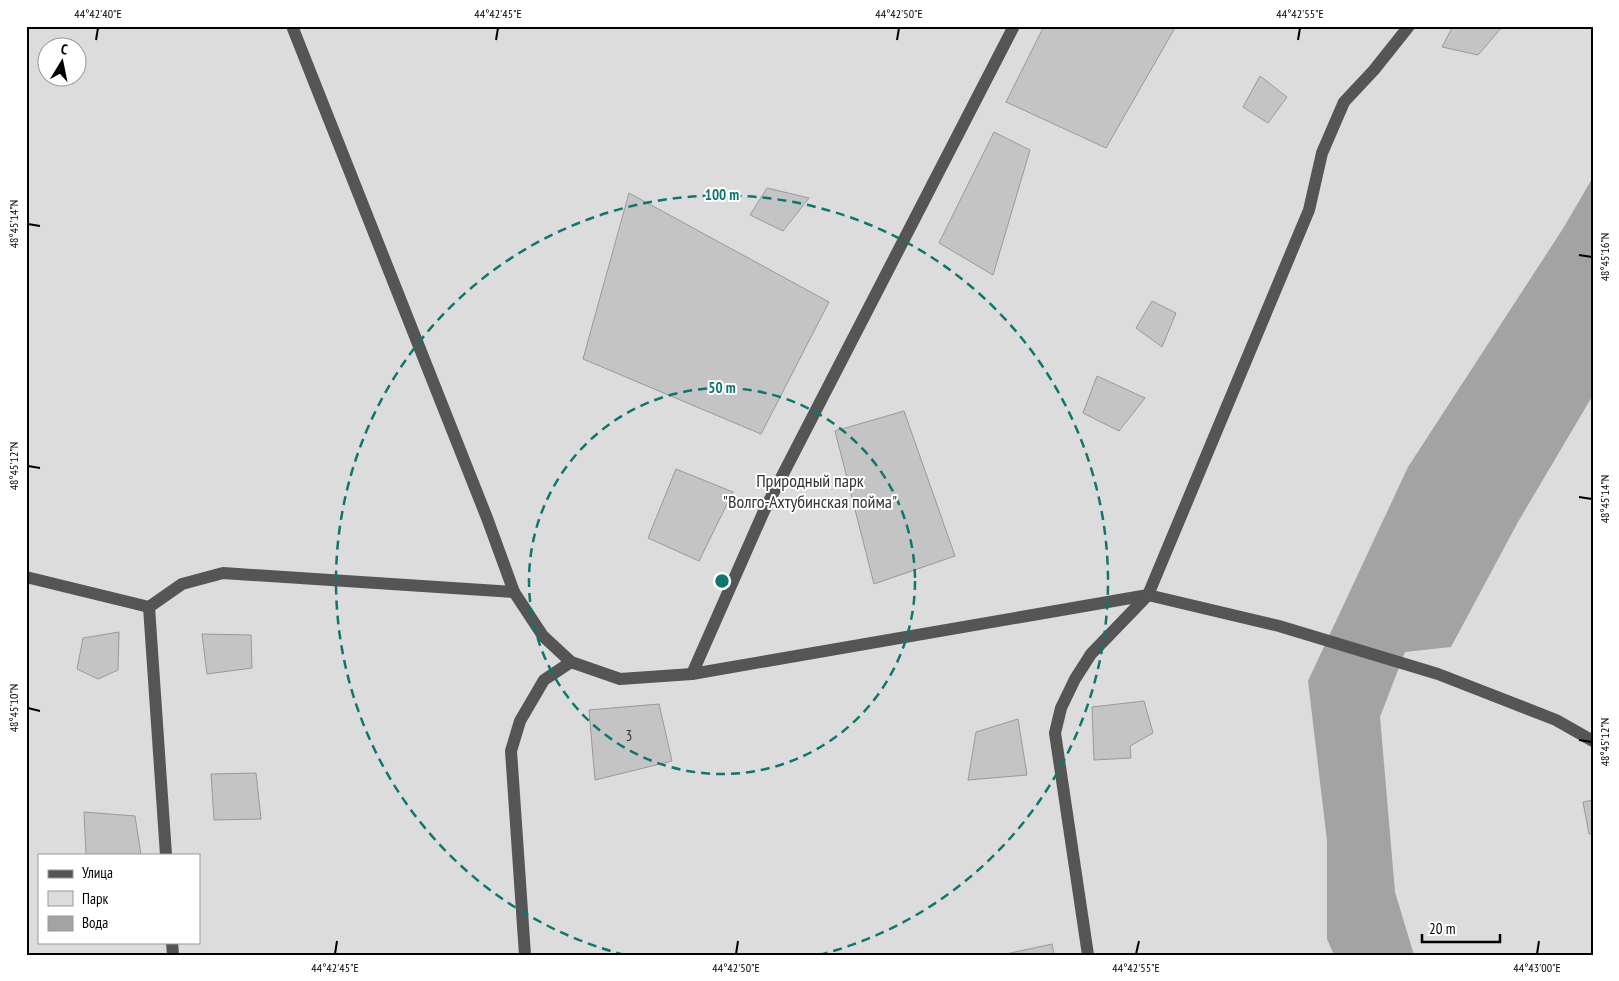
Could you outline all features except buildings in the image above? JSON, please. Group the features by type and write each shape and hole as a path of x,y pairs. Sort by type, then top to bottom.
{"street":[{"path":"292,26 488,518 514,592 543,636 571,662 620,679 692,674 1148,595 1279,626 1438,674 1556,720 1593,740"},
{"path":"692,674 764,511 1014,26"},
{"path":"1088,955 1055,733 1061,708 1074,679 1091,654 1148,595 1309,210 1322,153 1344,102 1374,70 1409,26"},
{"path":"26,577 149,607 182,584 223,573 514,592"},
{"path":"149,607 166,854"},
{"path":"525,955 511,751 520,721 544,680 571,662"}],"green space":[{"name":"Природный парк \"Волго-Ахтубинская пойма\"","path":"26,26 1593,26 1593,955 26,955"}],"water":[{"path":"1593,177 1593,395 1518,522 1451,647 1405,652 1380,717 1395,892 1414,955 1334,955 1327,939 1327,841 1308,681 1408,467 1564,227"}]}
